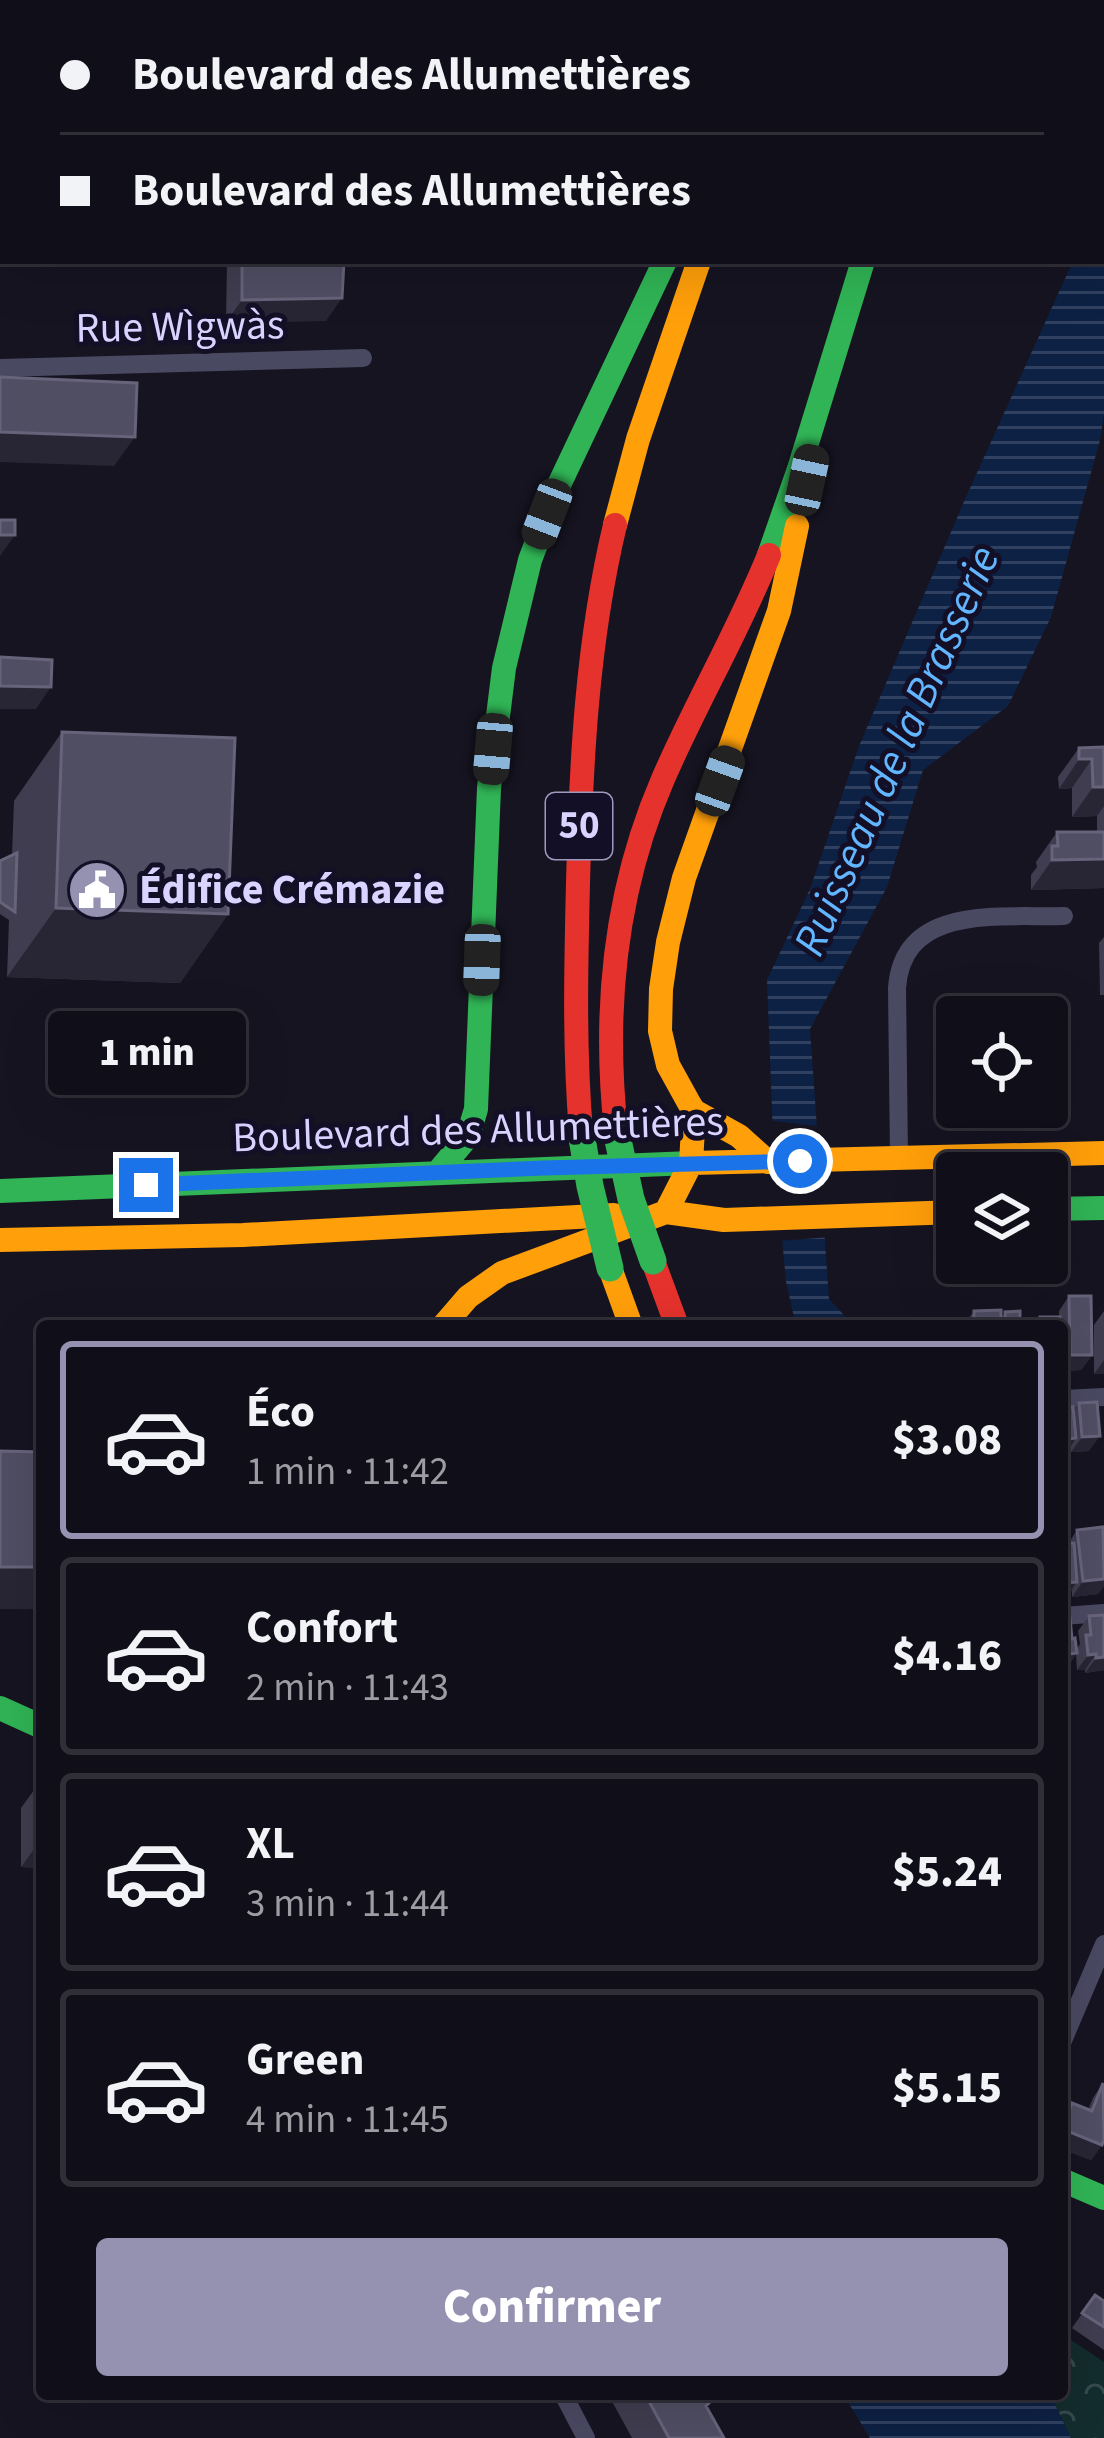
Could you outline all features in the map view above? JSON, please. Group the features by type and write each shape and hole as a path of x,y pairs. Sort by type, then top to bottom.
{"main road":[{"path":"438,1172 468,1136 476,1109 491,769 500,691 519,602 557,489 664,264"},
{"name":"50","path":"626,1320 595,1210 576,1069 582,763 591,646 620,501 698,264"},
{"name":"50","path":"675,1320 631,1199 616,1131 608,1043 615,934 630,868 660,785 763,568 862,264"},
{"path":"756,1156 727,1128 694,1111 672,1075 660,1031 661,989 684,878 778,611 835,349"},
{"path":"448,1320 468,1297 502,1273 667,1212 691,1163 694,1111"},
{"name":"Boulevard des Allumettières","path":"0,1191 691,1163 756,1156 832,1160 1104,1153"},
{"path":"1068,1209 1104,1208"},
{"path":"0,1240 243,1235 667,1212 724,1220 936,1213"},
{"path":"0,1708 36,1724"},
{"path":"1068,2183 1104,2198"}],"street":[{"name":"Rue Wìgwàs","path":"0,368 363,358"},
{"path":"899,1158 897,988 908,948 929,931 955,922 1064,916"},
{"path":"1068,1399 1104,1397"},
{"path":"1068,1616 1104,1613"},
{"path":"1068,2029 1104,1944"},
{"path":"566,2400 586,2438"}],"green space":[{"path":"1068,2338 1104,2362 1104,2438 1071,2438 1053,2400 1068,2400"}],"water":[{"name":"Ruisseau de la Brasserie","path":"1072,264 1104,264 1100,440 1051,617 1008,706 923,770 887,887 810,1029 829,1299 848,1320 795,1320 786,1282 773,1136 767,980 810,889 859,746"},
{"path":"847,2400 1053,2400 1071,2438 870,2438"}],"pier":[{"path":"766,1120 824,1127 831,1237 777,1241"}],"building":[{"path":"242,264 344,264 342,298 242,300"},
{"path":"0,377 137,383 135,437 0,432"},
{"path":"0,520 15,520 15,535 0,535"},
{"path":"0,657 52,660 51,687 0,686"},
{"path":"62,732 235,738 228,914 56,908"},
{"path":"1104,747 1104,787 1093,787 1092,759 1079,759 1079,748"},
{"path":"1057,832 1104,832 1104,859 1052,860"},
{"path":"17,853 15,912 0,902 0,861"},
{"path":"1069,1296 1091,1296 1092,1355 1070,1355"},
{"path":"1001,1310 1001,1320 974,1320 974,1311"},
{"path":"1020,1311 1020,1320 1006,1320 1005,1312"},
{"path":"1097,1402 1100,1436 1082,1437 1079,1403"},
{"path":"1068,1407 1073,1407 1076,1438 1068,1439"},
{"path":"0,1451 36,1452 36,1567 0,1567"},
{"path":"1103,1527 1104,1579 1083,1581 1077,1530"},
{"path":"1074,1543 1077,1582 1068,1583 1068,1544"},
{"path":"1104,1615 1104,1657 1096,1658 1096,1654 1088,1655 1089,1616"},
{"path":"1068,1618 1077,1653 1068,1654"},
{"path":"1103,2083 1102,2145 1068,2131 1072,2103 1092,2111"},
{"path":"1095,2295 1104,2301 1104,2327 1082,2313"},
{"path":"648,2400 707,2400 724,2438 669,2438"}],"traffic: fast":[{"path":"438,1172 468,1136 476,1109 489,788 504,668 530,560 557,489 664,264"},
{"path":"769,555 862,264"},
{"path":"616,1131 631,1199 653,1261"},
{"path":"581,1132 610,1268"},
{"path":"0,1191 691,1163"},
{"path":"1068,1209 1104,1208"},
{"path":"0,1708 36,1724"},
{"path":"1068,2183 1104,2198"}],"traffic: slow":[{"path":"615,525 638,439 698,264"},
{"path":"768,1162 689,1103 668,1065 660,1031 661,989 684,878 779,611 797,526"},
{"path":"448,1320 468,1297 502,1273 666,1212 691,1163 694,1111"},
{"path":"691,1163 1104,1153"},
{"path":"666,1212 724,1220 936,1213"},
{"path":"0,1240 243,1235 614,1215"},
{"path":"610,1268 629,1320"}],"traffic: jam":[{"path":"581,1132 576,1008 581,792 592,658 615,525"},
{"path":"616,1131 612,996 633,865 663,779 769,555"},
{"path":"653,1261 675,1320"}],"place":[{"name":"Édifice Crémazie","path":"97,890"}],"route":[{"path":"146,1185 800,1161"}]}
